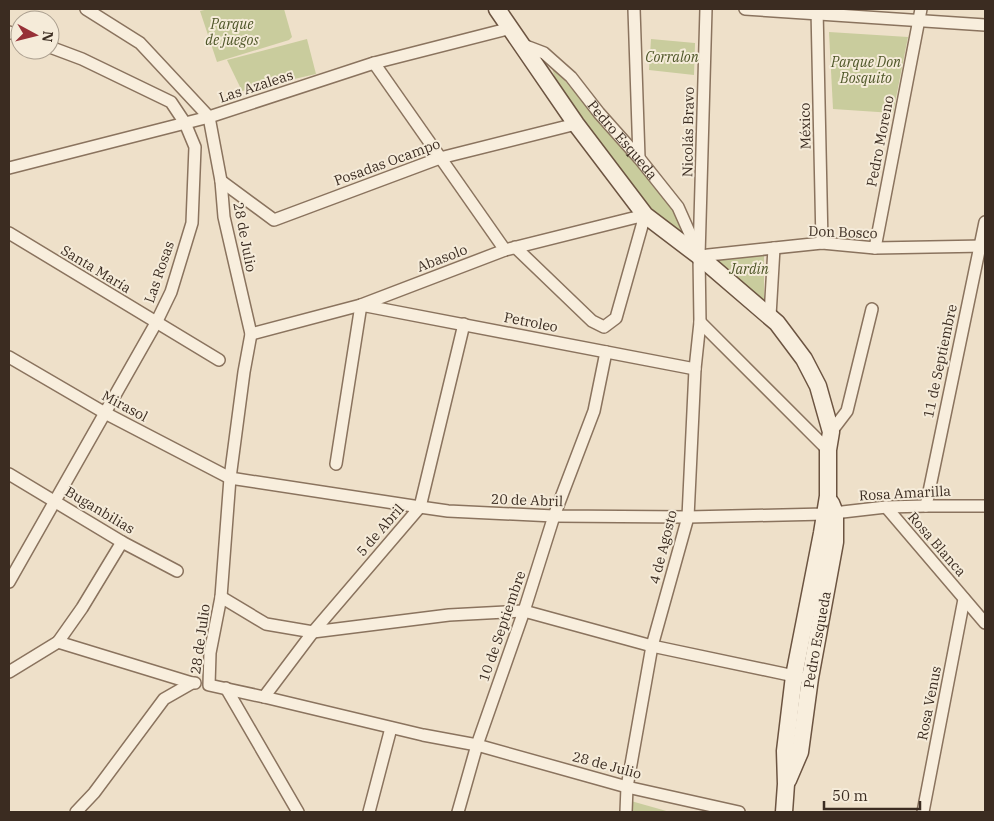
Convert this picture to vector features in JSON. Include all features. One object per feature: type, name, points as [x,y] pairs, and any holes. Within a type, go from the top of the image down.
[{"type":"street","points":[[86,9],[140,43],[209,117]]},
{"type":"street","points":[[634,9],[639,158]]},
{"type":"street","name":"Nicolás Bravo","points":[[699,256],[706,9]]},
{"type":"street","points":[[745,9],[818,11],[918,21],[985,25]]},
{"type":"street","name":"Pedro Moreno","points":[[875,248],[921,9]]},
{"type":"street","name":"Pedro Esqueda","points":[[499,10],[576,124],[645,215],[699,256],[778,323],[804,359],[818,386],[831,432],[828,450],[828,496],[835,542],[802,677],[800,752],[786,784],[784,812]]},
{"type":"street","name":"México","points":[[818,11],[822,243]]},
{"type":"street","name":"Las Azaleas","points":[[9,168],[209,117],[374,64],[511,28]]},
{"type":"street","name":"Pedro Esqueda","points":[[523,45],[544,53],[571,77],[599,113],[639,158],[648,172],[678,207],[699,256]]},
{"type":"street","name":"Las Rosas","points":[[9,582],[156,323],[170,292],[192,223],[195,147],[185,123],[171,102],[82,59],[60,51]]},
{"type":"street","points":[[374,64],[440,158],[510,249],[592,321],[604,327],[616,318],[645,215]]},
{"type":"street","name":"28 de Julio","points":[[209,117],[221,182],[224,217],[251,334],[230,478],[221,597],[210,653],[209,685],[391,728],[477,745],[627,787],[739,812]]},
{"type":"street","name":"Posadas Ocampo","points":[[221,182],[274,220],[440,158],[576,124]]},
{"type":"street","name":"Abasolo","points":[[251,334],[361,305],[510,249],[645,215]]},
{"type":"street","name":"11 de Septiembre","points":[[926,506],[982,245],[985,222]]},
{"type":"street","name":"Santa María","points":[[9,234],[219,360]]},
{"type":"street","name":"Don Bosco","points":[[699,256],[822,243],[875,248],[982,245]]},
{"type":"street","points":[[770,316],[774,248]]},
{"type":"street","name":"4 de Agosto","points":[[626,812],[627,787],[652,646],[688,517],[694,369],[700,322],[699,256]]},
{"type":"street","points":[[336,464],[361,305]]},
{"type":"street","name":"Petroleo","points":[[361,305],[694,369]]},
{"type":"street","points":[[831,432],[847,411],[872,309]]},
{"type":"street","points":[[700,322],[828,450]]},
{"type":"street","name":"5 de Abril","points":[[264,697],[313,632],[420,507],[464,324]]},
{"type":"street","name":"10 de Septiembre","points":[[458,812],[477,745],[524,611],[554,516],[594,410],[606,352]]},
{"type":"street","name":"Mirasol","points":[[9,357],[105,413],[230,478]]},
{"type":"street","name":"Buganbilias","points":[[9,474],[56,500],[122,542],[177,571]]},
{"type":"street","name":"20 de Abril","points":[[230,478],[448,511],[554,516],[688,517],[830,513]]},
{"type":"street","name":"Rosa Amarilla","points":[[830,513],[886,507],[985,506]]},
{"type":"street","name":"Rosa Blanca","points":[[886,507],[985,623]]},
{"type":"street","points":[[9,672],[58,642],[82,608],[122,542]]},
{"type":"street","points":[[221,597],[266,624],[313,632],[449,615],[524,611],[652,646],[802,677]]},
{"type":"street","name":"Rosa Venus","points":[[923,812],[964,598]]},
{"type":"street","points":[[58,642],[192,683],[209,685]]},
{"type":"street","points":[[76,812],[94,793],[164,699],[192,683]]},
{"type":"street","points":[[226,688],[298,812]]},
{"type":"street","points":[[369,812],[391,728]]},
{"type":"green space","name":"Parque de juegos","points":[[209,9],[284,9],[292,37],[289,40],[217,62],[200,11]]},
{"type":"green space","name":"Parque Don Bosquito","points":[[829,32],[908,37],[893,113],[833,109]]},
{"type":"green space","points":[[307,39],[316,74],[242,91],[227,60]]},
{"type":"green space","name":"Corralon","points":[[651,39],[695,43],[694,75],[649,70]]},
{"type":"green space","points":[[551,65],[675,208],[687,241],[644,208],[557,85]]},
{"type":"green space","name":"Jardín","points":[[764,252],[764,304],[712,259]]},
{"type":"green space","points":[[631,801],[670,812],[630,812]]}]
